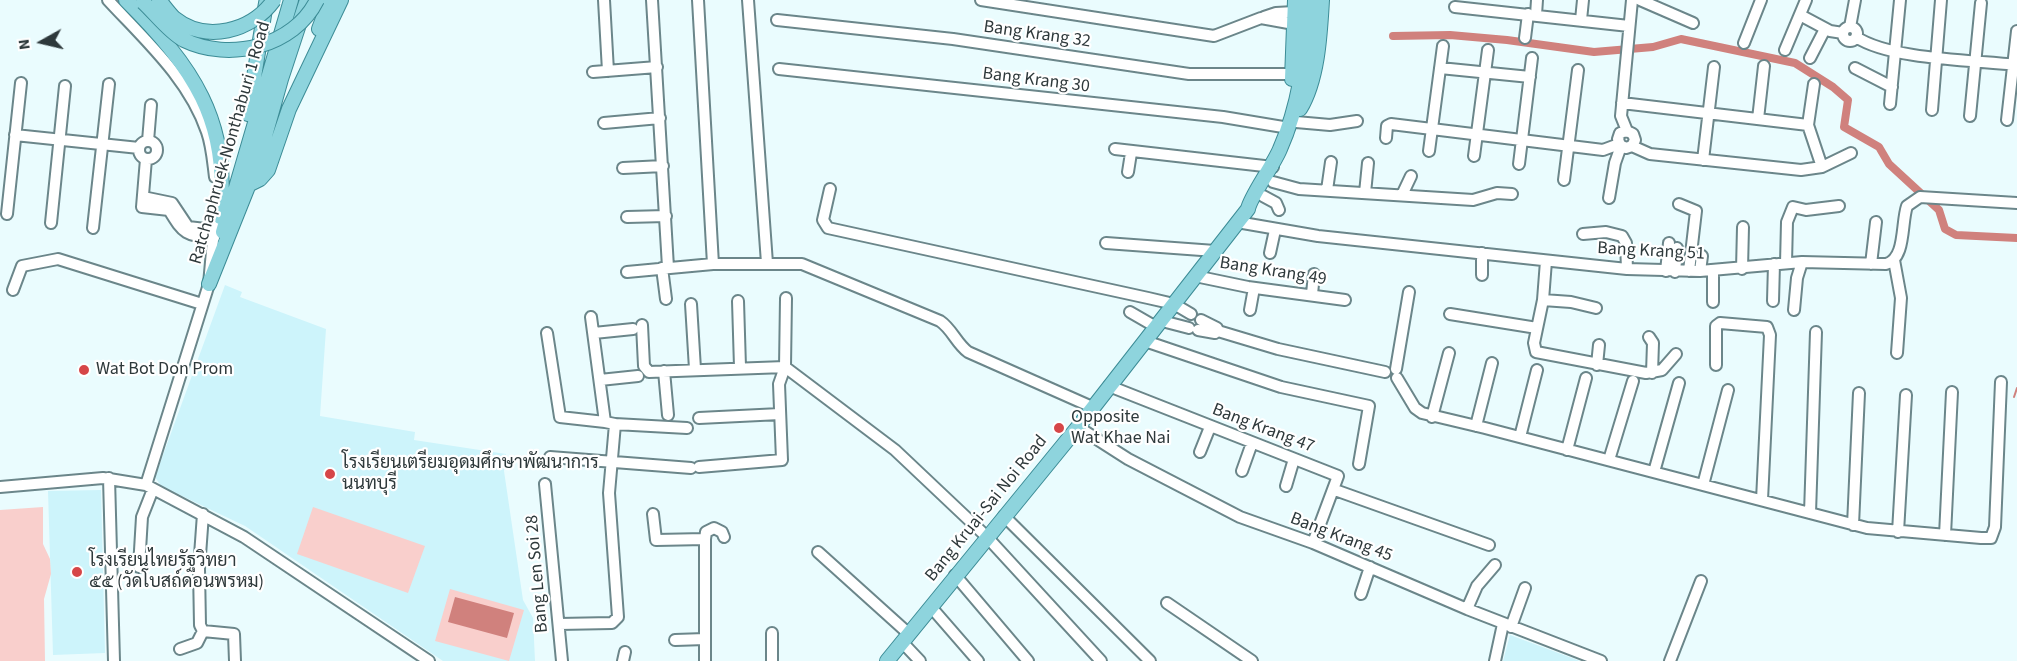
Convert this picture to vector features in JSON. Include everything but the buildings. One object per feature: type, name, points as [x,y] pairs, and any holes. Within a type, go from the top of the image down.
[{"type":"main road","points":[[126,0],[177,59],[198,88],[213,118],[220,145],[223,190],[216,258]]},
{"type":"main road","points":[[159,0],[175,19],[205,32],[227,32],[251,22],[274,0]]},
{"type":"main road","points":[[223,190],[240,143],[251,100],[267,0]]},
{"type":"main road","name":"Ratchaphruek-Nonthaburi 1 Road","points":[[209,284],[291,0]]},
{"type":"main road","name":"Ratchaphruek-Nonthaburi 1 Road","points":[[209,284],[257,164],[281,79],[307,0]]},
{"type":"main road","points":[[142,1],[183,39],[223,51],[255,48],[288,34],[312,10],[317,0]]},
{"type":"main road","points":[[257,164],[303,72],[330,0]]},
{"type":"main road","points":[[250,184],[260,179],[268,170],[290,109],[341,0]]},
{"type":"main road","name":"Bang Kruai-Sai Noi Road","points":[[887,661],[1078,427],[1237,222],[1248,209],[1255,206],[1273,182],[1293,121],[1304,62],[1310,0]]},
{"type":"main road","points":[[1293,121],[1311,80],[1320,30],[1322,0]]},
{"type":"main road","points":[[1293,121],[1294,12]]},
{"type":"main road","name":"Bang Kruai-Sai Noi Road","points":[[1248,209],[1249,201],[1273,167],[1293,121]]},
{"type":"street","points":[[108,0],[184,87],[208,132],[216,189],[209,284],[149,487],[142,517],[139,567]]},
{"type":"street","points":[[604,0],[608,71]]},
{"type":"street","points":[[652,0],[666,216],[666,299]]},
{"type":"street","points":[[698,0],[712,264]]},
{"type":"street","points":[[748,0],[767,262]]},
{"type":"street","points":[[981,0],[1214,36],[1261,18],[1294,12]]},
{"type":"street","points":[[1525,38],[1537,0]]},
{"type":"street","points":[[1581,20],[1583,0]]},
{"type":"street","points":[[1624,145],[1619,135],[1627,131],[1621,116],[1632,0]]},
{"type":"street","points":[[1640,0],[1693,23]]},
{"type":"street","points":[[1744,43],[1761,0]]},
{"type":"street","points":[[1785,50],[1806,0]]},
{"type":"street","points":[[1847,30],[1855,0]]},
{"type":"street","points":[[1890,104],[1900,0]]},
{"type":"street","points":[[1932,110],[1941,0]]},
{"type":"street","points":[[1970,116],[1981,3]]},
{"type":"street","points":[[1455,7],[1629,26]]},
{"type":"street","points":[[1800,15],[1826,29],[1855,29],[1856,37],[1866,44],[1895,51],[2015,64]]},
{"type":"street","name":"Bang Krang 32","points":[[777,20],[953,39],[1188,74],[1292,74]]},
{"type":"street","points":[[1810,58],[1826,29]]},
{"type":"street","points":[[2007,120],[2017,31]]},
{"type":"street","points":[[1429,151],[1443,46]]},
{"type":"street","points":[[1474,156],[1488,50]]},
{"type":"street","points":[[1518,164],[1532,58]]},
{"type":"street","points":[[1758,119],[1764,66]]},
{"type":"street","points":[[593,72],[657,67]]},
{"type":"street","points":[[1703,160],[1714,67]]},
{"type":"street","points":[[1440,68],[1530,77]]},
{"type":"street","points":[[1855,68],[1892,87]]},
{"type":"street","name":"Bang Krang 30","points":[[779,69],[1222,117],[1330,125],[1357,121]]},
{"type":"street","points":[[1564,180],[1578,70]]},
{"type":"street","points":[[7,214],[21,83]]},
{"type":"street","points":[[93,228],[109,84]]},
{"type":"street","points":[[1814,84],[1808,125],[1822,167]]},
{"type":"street","points":[[51,223],[65,86]]},
{"type":"street","points":[[1622,103],[1808,125]]},
{"type":"street","points":[[15,135],[102,144],[144,144],[156,145],[157,151],[152,159],[141,156],[144,144],[151,105]]},
{"type":"street","points":[[604,123],[660,118]]},
{"type":"street","points":[[1386,138],[1389,124],[1603,150],[1624,145],[1650,154],[1801,170],[1822,167],[1851,153]]},
{"type":"street","points":[[1610,198],[1615,163],[1624,145]]},
{"type":"street","points":[[1115,149],[1131,153],[1273,167]]},
{"type":"street","points":[[1128,172],[1131,153]]},
{"type":"street","points":[[146,159],[143,202],[168,210],[182,232],[188,235],[214,234]]},
{"type":"street","points":[[1327,190],[1331,162]]},
{"type":"street","points":[[1365,193],[1368,163]]},
{"type":"street","points":[[623,168],[663,165]]},
{"type":"street","points":[[1402,195],[1411,176]]},
{"type":"street","points":[[1273,182],[1291,188],[1473,200],[1497,193],[1512,194]]},
{"type":"street","points":[[830,189],[823,220],[828,228],[1174,304],[1191,314]]},
{"type":"street","points":[[1263,196],[1276,203],[1279,210]]},
{"type":"street","points":[[1897,353],[1901,298],[1894,260],[1899,252],[1907,207],[1924,196],[2017,203]]},
{"type":"street","points":[[1679,204],[1696,211],[1689,272]]},
{"type":"street","points":[[1786,263],[1787,222],[1793,207],[1806,210],[1839,206]]},
{"type":"street","points":[[627,217],[666,216]]},
{"type":"street","name":"Bang Krang 51","points":[[1237,222],[1275,230],[1482,254],[1671,272],[1742,269],[1802,262],[1886,264],[1894,260]]},
{"type":"street","points":[[1871,264],[1876,222]]},
{"type":"street","points":[[1742,269],[1743,226]]},
{"type":"street","points":[[1270,253],[1275,230]]},
{"type":"street","points":[[1583,234],[1606,232],[1622,236],[1626,243],[1627,269]]},
{"type":"street","points":[[1106,243],[1215,251]]},
{"type":"street","points":[[1671,272],[1673,245]]},
{"type":"street","points":[[1482,254],[1482,274]]},
{"type":"street","points":[[1700,271],[1702,256]]},
{"type":"street","points":[[13,290],[22,266],[55,258],[202,304]]},
{"type":"street","points":[[1546,261],[1543,300],[1534,343],[1536,352],[1652,373],[1662,370],[1676,354]]},
{"type":"street","points":[[627,272],[712,264],[767,262],[802,264],[940,321],[951,331],[957,344],[968,352],[1092,407]]},
{"type":"street","points":[[1794,310],[1797,278],[1802,262]]},
{"type":"street","points":[[1773,301],[1774,264]]},
{"type":"street","points":[[1713,271],[1713,302]]},
{"type":"street","points":[[1312,294],[1314,274]]},
{"type":"street","name":"Bang Krang 49","points":[[1195,276],[1254,288],[1345,300]]},
{"type":"street","points":[[1250,310],[1254,288]]},
{"type":"street","points":[[1409,292],[1393,373],[1415,408],[1432,417],[1520,437],[1853,525],[1898,532],[1991,538],[1994,533],[2001,382]]},
{"type":"street","points":[[550,457],[695,467],[782,460],[779,384],[786,367],[786,298]]},
{"type":"street","points":[[1543,300],[1571,302],[1596,309]]},
{"type":"street","points":[[738,301],[740,367]]},
{"type":"street","points":[[691,304],[695,369]]},
{"type":"street","points":[[1130,312],[1159,324],[1196,326],[1278,349],[1393,373]]},
{"type":"street","points":[[1450,314],[1537,328]]},
{"type":"street","points":[[560,624],[612,623],[618,617],[609,493],[610,423],[600,380],[591,317]]},
{"type":"street","points":[[1716,365],[1716,326],[1720,323],[1767,327],[1770,335],[1762,500]]},
{"type":"street","points":[[594,333],[638,327],[645,370],[649,372],[786,367],[895,450],[987,537],[1101,661]]},
{"type":"street","points":[[1810,513],[1816,332]]},
{"type":"street","points":[[548,333],[560,417],[687,429]]},
{"type":"street","points":[[1649,337],[1653,343],[1652,373]]},
{"type":"street","points":[[1145,341],[1281,387],[1370,406],[1359,464]]},
{"type":"street","points":[[1598,365],[1599,345]]},
{"type":"street","points":[[1432,417],[1449,352]]},
{"type":"street","points":[[1476,426],[1492,363]]},
{"type":"street","points":[[1520,437],[1537,370]]},
{"type":"street","points":[[664,371],[668,415]]},
{"type":"street","points":[[600,380],[638,376]]},
{"type":"street","points":[[1567,450],[1586,378]]},
{"type":"street","points":[[1609,460],[1633,381]]},
{"type":"street","points":[[1654,472],[1679,383]]},
{"type":"street","name":"Bang Krang 47","points":[[1109,386],[1338,476],[1335,490]]},
{"type":"street","points":[[1703,485],[1728,390]]},
{"type":"street","points":[[1945,535],[1952,392]]},
{"type":"street","points":[[1853,525],[1859,393]]},
{"type":"street","points":[[1898,532],[1906,394]]},
{"type":"street","points":[[699,418],[780,414]]},
{"type":"street","name":"Bang Krang 45","points":[[1078,427],[1128,459],[1240,517],[1313,543],[1593,660]]},
{"type":"street","points":[[1200,452],[1210,427]]},
{"type":"street","points":[[1242,471],[1252,443]]},
{"type":"street","points":[[1286,486],[1294,459]]},
{"type":"street","points":[[0,487],[78,478],[109,478],[149,487],[203,513],[244,537],[426,660]]},
{"type":"street","points":[[109,478],[114,661]]},
{"type":"street","name":"Bang Len Soi 28","points":[[545,484],[562,661]]},
{"type":"street","points":[[1313,543],[1335,490],[1489,545]]},
{"type":"street","points":[[180,649],[196,643],[203,631],[199,617],[199,587],[203,513]]},
{"type":"street","points":[[653,514],[656,540],[705,539]]},
{"type":"street","points":[[1004,516],[1150,661]]},
{"type":"street","points":[[705,661],[706,532],[714,528],[722,532],[724,537]]},
{"type":"street","points":[[818,552],[906,638],[920,661]]},
{"type":"street","points":[[1467,609],[1477,586],[1495,565]]},
{"type":"street","points":[[1361,594],[1370,567]]},
{"type":"street","points":[[955,575],[1028,661]]},
{"type":"street","points":[[1670,661],[1701,581]]},
{"type":"street","points":[[1495,661],[1507,625],[1525,588]]},
{"type":"street","points":[[1167,603],[1252,661]]},
{"type":"street","points":[[931,607],[978,661]]},
{"type":"street","points":[[203,631],[234,634],[235,661]]},
{"type":"street","points":[[772,633],[772,661]]},
{"type":"street","points":[[675,640],[705,639]]},
{"type":"shaded area","name":"โรงเรียนเตรียมอุดมศึกษาพัฒนาการ นนทบุรี","points":[[225,285],[242,292],[240,297],[326,329],[320,416],[415,432],[414,440],[506,454],[504,471],[523,600],[533,618],[535,661],[443,661],[245,526],[161,486],[155,477]]},
{"type":"shaded area","name":"โรงเรียนไทยรัฐวิทยา ๕๕ (วัดโบสถ์ดอนพรหม)","points":[[101,490],[105,653],[53,655],[48,491]]},
{"type":"shaded area","points":[[43,507],[43,544],[50,559],[51,574],[44,599],[45,661],[0,661],[0,510]]},
{"type":"shaded area","points":[[313,507],[425,546],[408,593],[297,554]]},
{"type":"shaded area","points":[[450,589],[524,610],[509,661],[435,641]]},
{"type":"shaded area","points":[[455,597],[514,613],[507,638],[448,622]]},
{"type":"shaded area","points":[[1510,635],[1580,661],[1503,661]]},
{"type":"waterway","points":[[1393,36],[1450,35],[1594,52],[1653,47],[1681,39],[1795,63],[1833,87],[1848,100],[1844,127],[1879,147],[1889,164],[1939,210],[1945,229],[1956,235],[2017,238]]},
{"type":"waterway","points":[[2014,397],[2017,388]]},
{"type":"place","name":"Wat Bot Don Prom","points":[[84,370]]},
{"type":"place","name":"Opposite Wat Khae Nai","points":[[1059,428]]},
{"type":"place","name":"โรงเรียนเตรียมอุดมศึกษาพัฒนาการ นนทบุรี","points":[[330,474]]},
{"type":"place","name":"โรงเรียนไทยรัฐวิทยา ๕๕ (วัดโบสถ์ดอนพรหม)","points":[[77,572]]}]
